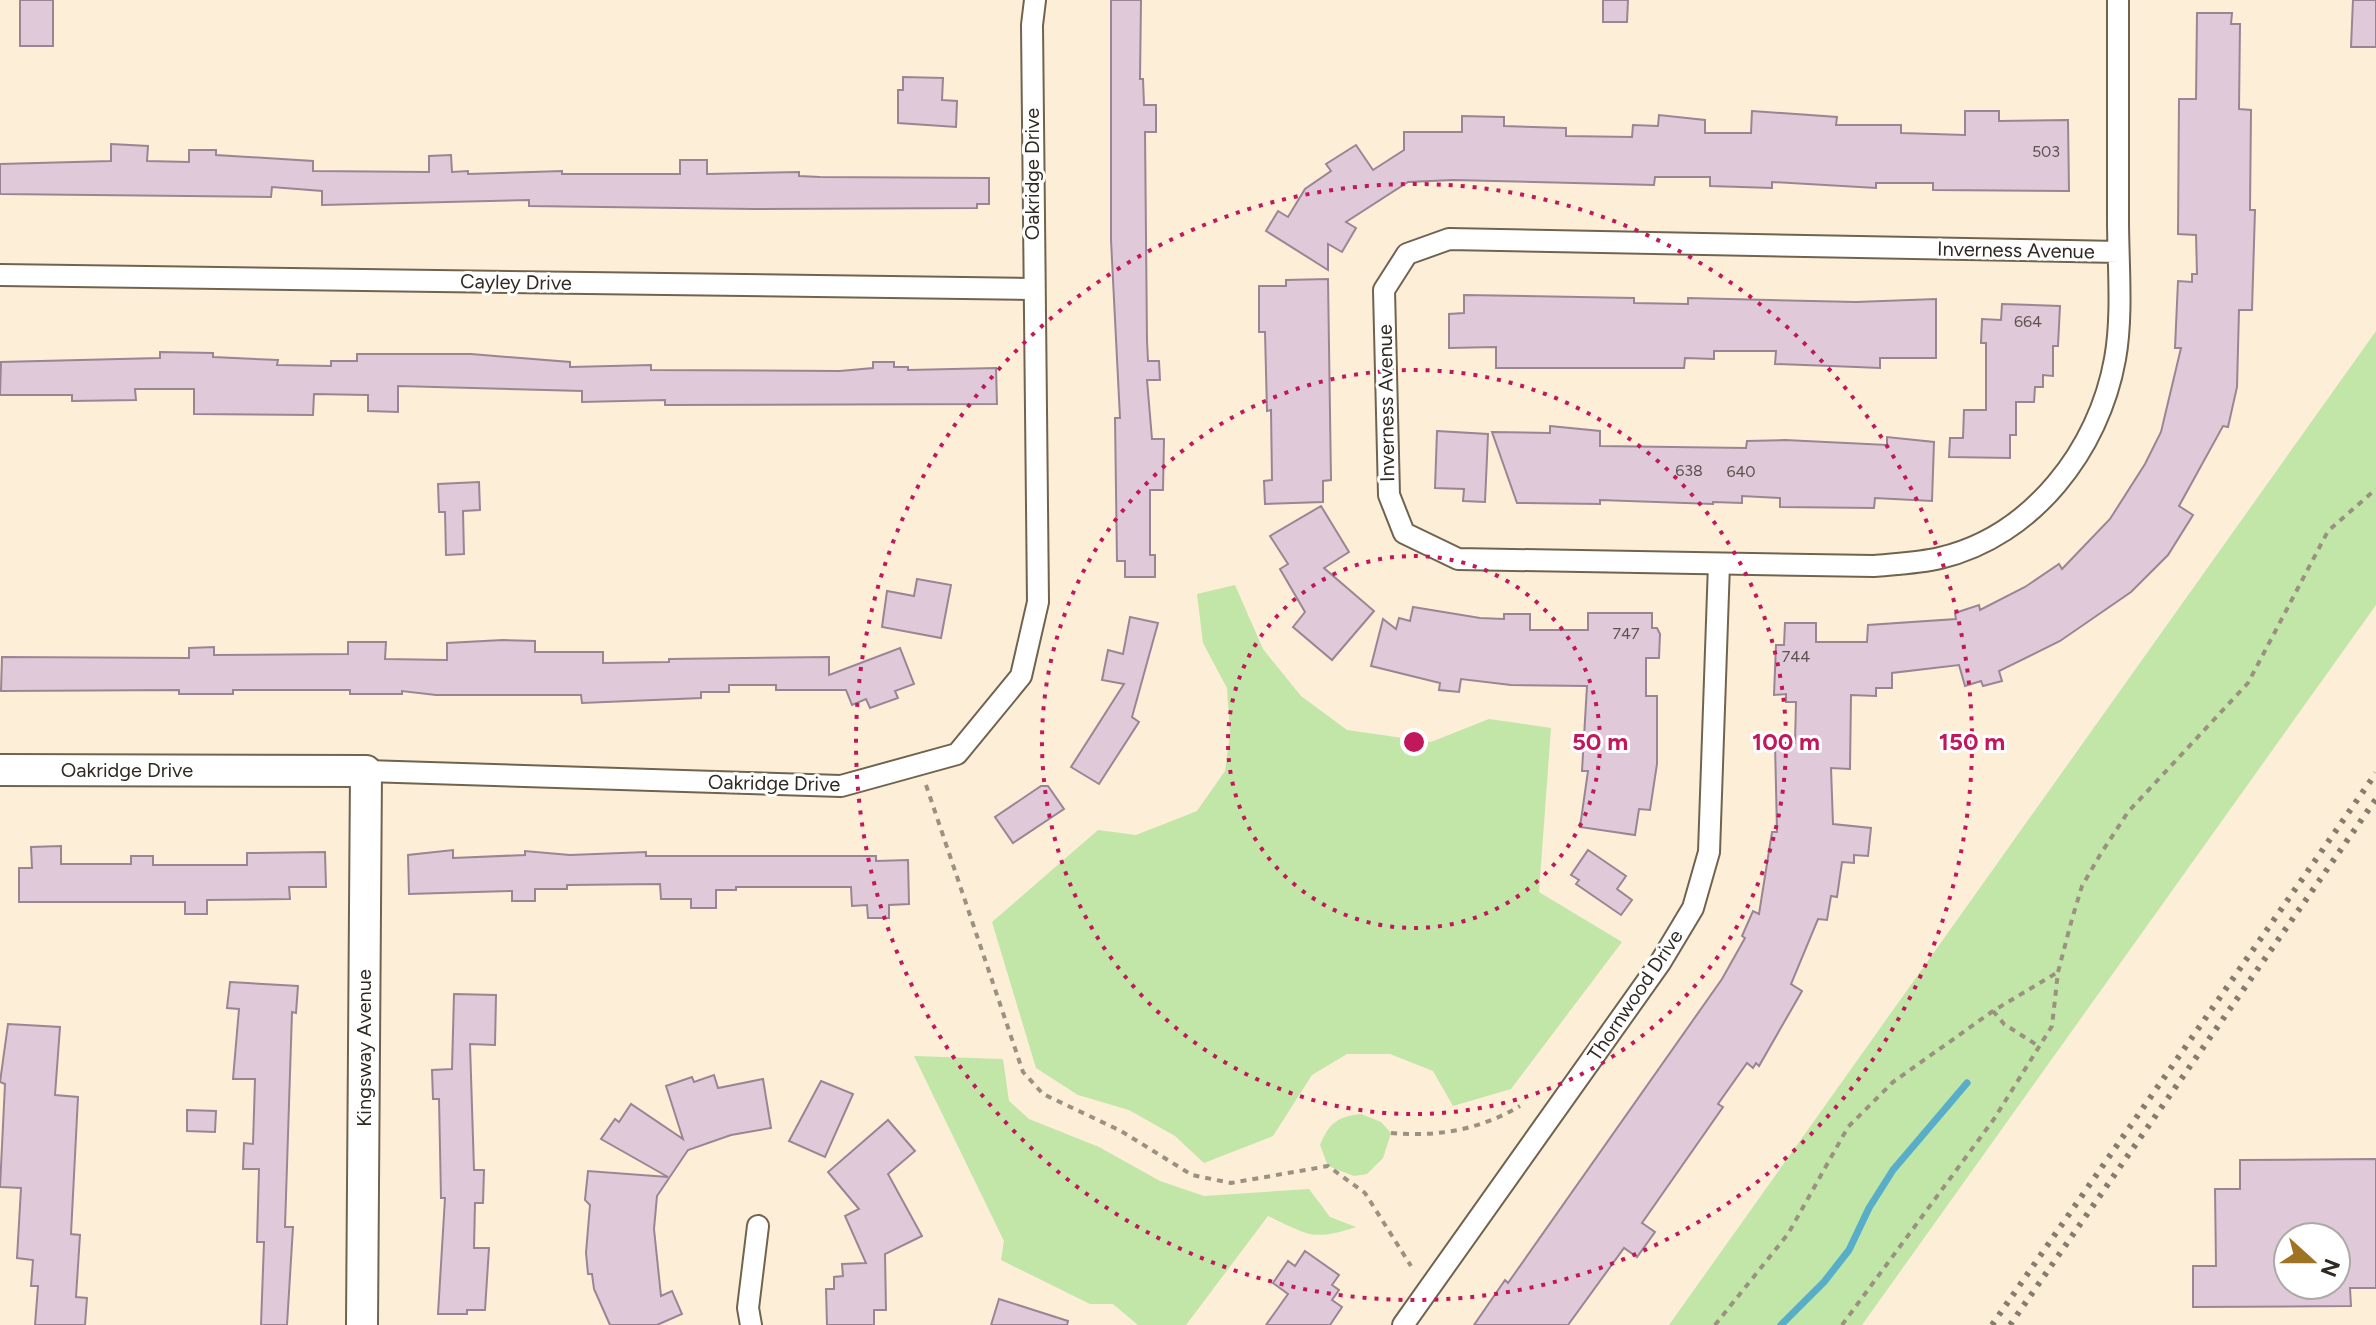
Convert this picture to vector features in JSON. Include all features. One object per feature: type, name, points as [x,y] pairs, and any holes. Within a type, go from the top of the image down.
[{"type":"street","name":"Oakridge Drive","points":[[0,770],[366,771],[841,786],[957,754],[1021,676],[1038,602],[1032,289],[1032,25],[1035,0]]},
{"type":"street","name":"Inverness Avenue","points":[[2118,0],[2118,252],[2116,355],[2107,399],[2079,456],[2044,500],[1994,535],[1941,558],[1874,566],[1458,559],[1404,533],[1389,495],[1384,290],[1407,254],[1449,239],[2118,252]]},
{"type":"street","name":"Cayley Drive","points":[[0,275],[1032,289]]},
{"type":"street","name":"Thornwood Drive","points":[[1403,1325],[1660,963],[1693,908],[1709,852],[1719,564]]},
{"type":"street","name":"Kingsway Avenue","points":[[362,1325],[366,771]]},
{"type":"street","points":[[751,1325],[748,1308],[758,1226]]},
{"type":"path","points":[[1842,1325],[1970,1153],[2052,1026],[2058,972],[2082,886],[2100,855],[2128,812],[2248,683],[2328,531],[2376,489]]},
{"type":"path","points":[[924,779],[1023,1072],[1043,1094],[1121,1131],[1192,1175],[1231,1183],[1328,1166],[1365,1193],[1411,1266]]},
{"type":"path","points":[[1715,1325],[1788,1234],[1848,1127],[1893,1082],[1993,1011],[2058,972]]},
{"type":"path","points":[[1993,1011],[2004,1024],[2040,1047]]},
{"type":"path","points":[[1391,1133],[1442,1134],[1490,1122],[1520,1106]]},
{"type":"green space","points":[[2376,331],[2376,605],[1862,1325],[1669,1325]]},
{"type":"green space","points":[[1235,585],[1263,649],[1301,696],[1347,730],[1431,742],[1489,719],[1551,728],[1539,892],[1622,942],[1511,1089],[1453,1106],[1433,1071],[1390,1054],[1347,1054],[1312,1075],[1273,1136],[1204,1163],[1175,1136],[1129,1110],[1078,1095],[1036,1068],[992,922],[1098,830],[1136,835],[1197,811],[1225,771],[1230,733],[1227,688],[1203,643],[1197,594]]},
{"type":"green space","points":[[914,1056],[1003,1059],[1009,1101],[1029,1119],[1099,1147],[1160,1181],[1204,1196],[1309,1189],[1330,1217],[1356,1227],[1329,1234],[1310,1234],[1268,1216],[1186,1325],[1138,1325],[1113,1304],[1090,1304],[1001,1260],[1004,1241]]},
{"type":"green space","points":[[1361,1114],[1381,1122],[1391,1133],[1383,1158],[1367,1174],[1354,1176],[1328,1166],[1320,1145],[1335,1122]]},
{"type":"building","points":[[20,0],[53,0],[53,46],[20,46]]},
{"type":"building","points":[[1111,0],[1141,0],[1140,79],[1143,79],[1144,105],[1156,105],[1156,132],[1145,132],[1148,361],[1159,361],[1160,380],[1147,380],[1152,439],[1164,439],[1163,490],[1150,490],[1150,555],[1155,555],[1155,577],[1125,577],[1125,561],[1117,561],[1115,418],[1120,418],[1111,240]]},
{"type":"building","points":[[1603,0],[1628,0],[1627,22],[1603,22]]},
{"type":"building","points":[[2353,0],[2376,0],[2376,47],[2351,47]]},
{"type":"building","points":[[2197,13],[2232,13],[2231,24],[2240,24],[2239,109],[2251,110],[2250,210],[2255,210],[2252,310],[2239,310],[2237,387],[2228,427],[2223,426],[2179,506],[2193,515],[2168,555],[2131,592],[2060,641],[1999,671],[2002,681],[1983,686],[1981,681],[1965,686],[1959,665],[1892,673],[1892,688],[1876,688],[1876,696],[1851,695],[1850,769],[1831,768],[1833,824],[1871,828],[1868,856],[1854,855],[1854,863],[1842,862],[1837,897],[1831,896],[1827,920],[1818,919],[1791,984],[1802,991],[1759,1066],[1756,1063],[1753,1068],[1747,1063],[1718,1104],[1723,1107],[1642,1223],[1655,1232],[1637,1257],[1624,1248],[1568,1325],[1474,1325],[1505,1280],[1508,1283],[1722,979],[1745,938],[1742,936],[1753,911],[1759,914],[1772,832],[1777,832],[1775,743],[1795,743],[1796,702],[1786,702],[1786,694],[1774,695],[1776,645],[1784,645],[1785,623],[1816,623],[1816,642],[1867,642],[1868,625],[1956,619],[1955,613],[1979,605],[1980,610],[2025,587],[2059,564],[2062,569],[2110,519],[2145,464],[2161,432],[2181,348],[2175,348],[2178,281],[2192,282],[2192,274],[2197,274],[2196,235],[2178,234],[2179,99],[2196,99]]},
{"type":"building","points":[[903,77],[943,78],[942,100],[957,101],[956,127],[898,123],[898,90],[903,90]]},
{"type":"building","points":[[1752,111],[1837,117],[1836,125],[1901,125],[1901,133],[1965,135],[1965,111],[1999,111],[1999,121],[2068,120],[2069,191],[1933,190],[1933,183],[1876,183],[1876,188],[1772,182],[1772,188],[1710,186],[1710,177],[1655,177],[1654,185],[1453,180],[1408,182],[1346,222],[1356,228],[1342,252],[1328,244],[1328,270],[1266,231],[1278,211],[1288,217],[1305,189],[1331,171],[1326,164],[1356,145],[1373,170],[1404,150],[1404,132],[1462,132],[1462,116],[1504,117],[1504,126],[1566,128],[1566,136],[1632,137],[1633,125],[1658,126],[1659,115],[1705,120],[1705,133],[1751,133]]},
{"type":"building","points":[[111,144],[148,146],[147,161],[189,162],[189,150],[216,150],[216,155],[313,161],[313,171],[429,172],[429,156],[451,155],[452,172],[468,171],[468,174],[562,171],[562,174],[680,174],[680,160],[707,160],[707,174],[799,172],[799,176],[820,177],[989,178],[989,204],[977,204],[977,208],[754,209],[529,206],[529,200],[322,205],[322,191],[272,187],[271,197],[0,194],[0,164],[111,161]]},
{"type":"building","points":[[1328,279],[1331,480],[1323,481],[1323,502],[1265,504],[1264,481],[1272,480],[1271,410],[1267,411],[1265,332],[1259,332],[1259,286],[1286,286],[1286,280]]},
{"type":"building","points":[[1464,295],[1634,298],[1634,303],[1688,304],[1688,298],[1856,302],[1936,299],[1936,358],[1880,358],[1880,368],[1775,364],[1776,351],[1714,351],[1714,359],[1685,358],[1684,368],[1496,368],[1496,347],[1449,348],[1449,314],[1464,313]]},
{"type":"building","points":[[2002,304],[2060,306],[2058,346],[2053,346],[2053,376],[2043,375],[2043,387],[2035,387],[2034,402],[2016,402],[2016,435],[2010,435],[2010,458],[1949,457],[1950,438],[1963,438],[1964,410],[1986,410],[1986,343],[1981,343],[1982,319],[2001,320]]},
{"type":"building","points":[[160,352],[213,353],[213,357],[278,360],[277,365],[331,366],[331,361],[357,361],[357,354],[471,354],[570,362],[570,367],[651,365],[651,370],[840,371],[873,368],[873,362],[894,362],[894,367],[908,367],[908,370],[996,368],[997,404],[665,405],[665,400],[582,402],[582,391],[398,386],[398,412],[368,411],[368,395],[314,394],[313,415],[194,414],[194,389],[135,389],[136,400],[72,401],[72,395],[0,395],[1,362],[160,358]]},
{"type":"building","points":[[1550,426],[1600,431],[1600,446],[1746,448],[1747,441],[1785,440],[1887,445],[1887,437],[1934,442],[1932,501],[1875,498],[1874,508],[1780,507],[1780,498],[1742,496],[1742,503],[1713,504],[1600,500],[1600,504],[1517,503],[1492,432],[1550,433]]},
{"type":"building","points":[[1437,431],[1488,434],[1485,502],[1463,501],[1464,489],[1435,488]]},
{"type":"building","points":[[479,482],[480,510],[463,511],[464,554],[446,555],[445,512],[439,512],[438,484]]},
{"type":"building","points":[[1321,506],[1349,552],[1324,568],[1374,611],[1332,660],[1293,627],[1305,612],[1280,569],[1288,564],[1270,536]]},
{"type":"building","points":[[917,579],[951,585],[941,638],[882,627],[887,591],[914,596]]},
{"type":"building","points":[[1413,607],[1480,618],[1504,619],[1504,614],[1530,614],[1530,630],[1588,630],[1588,613],[1652,613],[1652,628],[1657,628],[1660,634],[1659,658],[1646,658],[1646,696],[1657,696],[1657,764],[1650,810],[1639,809],[1635,835],[1580,827],[1588,771],[1582,771],[1587,686],[1511,685],[1461,679],[1459,692],[1439,690],[1440,683],[1371,666],[1383,619],[1396,629],[1399,618],[1410,621]]},
{"type":"building","points":[[1130,617],[1158,623],[1132,717],[1139,722],[1099,784],[1071,767],[1124,684],[1102,680],[1108,650],[1123,654]]},
{"type":"building","points":[[535,641],[535,652],[603,652],[603,663],[829,657],[829,675],[900,648],[914,684],[895,691],[898,698],[870,708],[866,699],[852,705],[846,690],[776,690],[776,685],[729,685],[729,692],[701,692],[701,698],[582,703],[581,695],[436,695],[402,691],[402,694],[350,694],[350,690],[233,690],[233,694],[179,694],[179,690],[1,691],[2,657],[189,658],[189,648],[214,647],[214,655],[348,654],[348,642],[386,642],[385,659],[447,660],[447,643]]},
{"type":"building","points":[[1041,786],[1048,786],[1064,809],[1013,843],[995,817]]},
{"type":"building","points":[[61,846],[61,864],[131,864],[131,856],[153,856],[153,865],[247,865],[247,853],[325,852],[326,887],[289,887],[290,899],[207,900],[207,914],[185,914],[185,902],[19,902],[19,868],[32,868],[31,847]]},
{"type":"building","points":[[453,850],[453,858],[525,855],[525,851],[570,855],[646,852],[646,856],[876,856],[876,861],[908,860],[909,904],[889,905],[889,918],[868,918],[867,905],[852,906],[851,887],[736,887],[736,890],[716,890],[716,908],[691,908],[691,899],[661,899],[660,884],[567,885],[567,889],[535,889],[535,901],[512,901],[512,891],[409,894],[408,855]]},
{"type":"building","points":[[1588,850],[1626,876],[1617,889],[1632,900],[1621,915],[1576,884],[1579,880],[1571,875]]},
{"type":"building","points":[[230,982],[298,986],[296,1013],[292,1012],[285,1227],[293,1227],[287,1325],[261,1325],[264,1242],[257,1242],[259,1169],[243,1169],[244,1143],[253,1144],[255,1079],[233,1079],[239,1009],[227,1008]]},
{"type":"building","points":[[454,994],[496,995],[495,1045],[470,1044],[474,1170],[484,1170],[483,1203],[475,1203],[474,1248],[489,1248],[485,1310],[467,1310],[467,1314],[438,1314],[445,1198],[441,1198],[439,1099],[433,1099],[432,1070],[452,1069]]},
{"type":"building","points":[[8,1024],[60,1027],[55,1095],[78,1097],[71,1234],[80,1235],[76,1297],[87,1298],[85,1325],[35,1325],[38,1286],[31,1286],[33,1260],[17,1258],[21,1188],[0,1187],[5,1084],[0,1082]]},
{"type":"building","points":[[714,1075],[718,1088],[763,1079],[771,1128],[731,1135],[688,1150],[657,1196],[654,1229],[661,1296],[672,1291],[682,1314],[657,1325],[610,1325],[594,1289],[592,1274],[588,1274],[586,1253],[590,1205],[585,1200],[588,1171],[668,1177],[601,1139],[615,1119],[619,1122],[631,1104],[683,1139],[666,1086],[692,1077],[694,1082]]},
{"type":"building","points":[[821,1081],[853,1094],[825,1157],[789,1141]]},
{"type":"building","points":[[187,1110],[216,1111],[215,1132],[187,1131]]},
{"type":"building","points":[[888,1120],[915,1151],[888,1174],[922,1236],[885,1254],[886,1310],[874,1310],[874,1325],[827,1325],[826,1289],[834,1289],[834,1277],[843,1276],[842,1264],[866,1263],[845,1216],[859,1209],[828,1172]]},
{"type":"building","points":[[2376,1159],[2376,1288],[2352,1288],[2352,1221],[2272,1221],[2272,1301],[2351,1301],[2351,1306],[2193,1307],[2193,1266],[2216,1266],[2215,1189],[2240,1189],[2240,1160]]},
{"type":"building","points":[[1305,1251],[1339,1275],[1332,1285],[1339,1290],[1332,1300],[1342,1307],[1330,1325],[1266,1325],[1288,1294],[1273,1283],[1288,1261],[1295,1266]]},
{"type":"building","points":[[999,1299],[1068,1321],[1067,1325],[991,1325]]},
{"type":"waterway","points":[[1781,1325],[1824,1282],[1849,1250],[1869,1208],[1893,1170],[1967,1083]]},
{"type":"railway","points":[[1992,1325],[2376,773]]},
{"type":"railway","points":[[2010,1325],[2376,799]]}]
